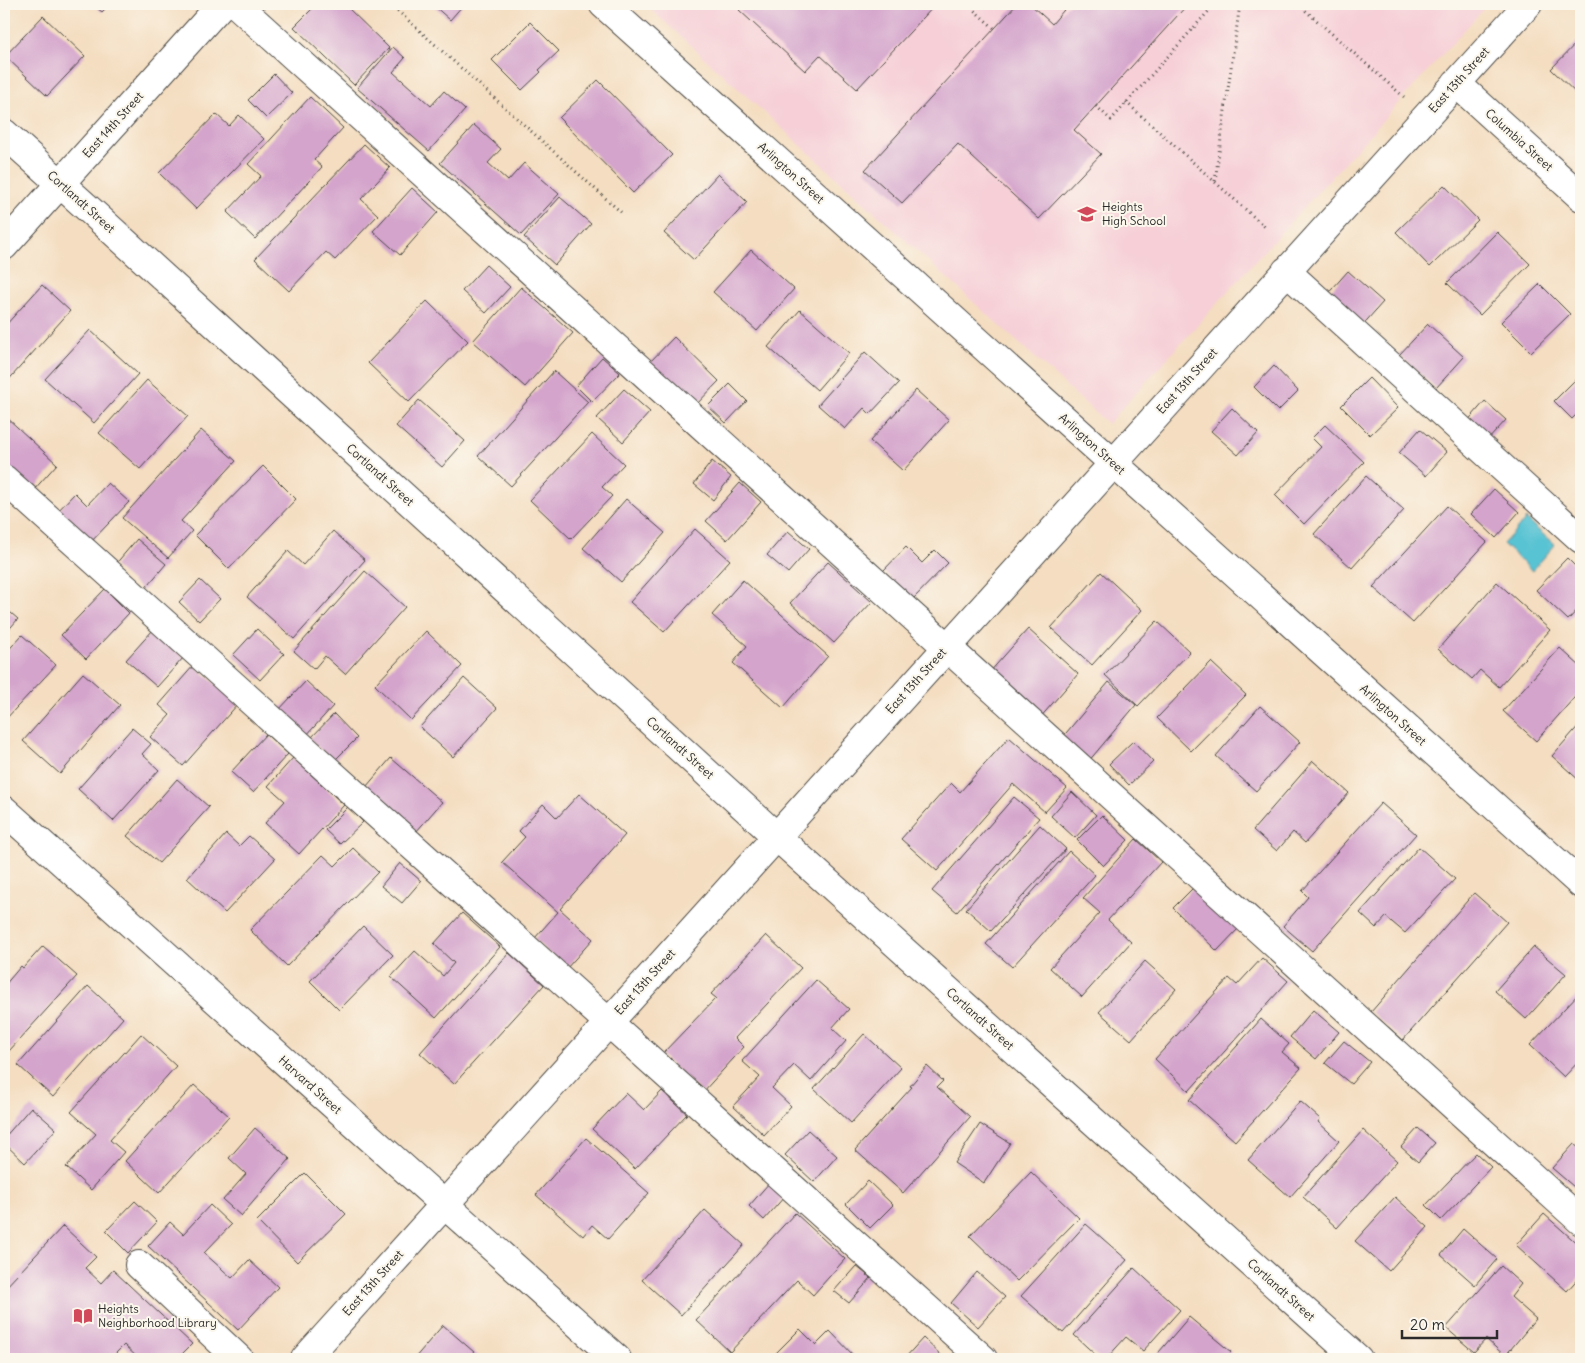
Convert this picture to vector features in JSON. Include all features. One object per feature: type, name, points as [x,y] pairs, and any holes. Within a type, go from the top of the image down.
[{"type":"street","name":"East 14th Street","points":[[4,246],[222,4]]},
{"type":"street","points":[[236,4],[1581,1221]]},
{"type":"street","name":"Arlington Street","points":[[603,4],[1581,884]]},
{"type":"street","name":"East 13th Street","points":[[304,1359],[1528,4]]},
{"type":"street","name":"Columbia Street","points":[[1456,83],[1581,197]]},
{"type":"street","name":"Cortlandt Street","points":[[4,133],[776,836],[1358,1359]]},
{"type":"street","points":[[1286,271],[1581,539]]},
{"type":"street","points":[[4,479],[983,1359]]},
{"type":"street","name":"Harvard Street","points":[[4,810],[617,1359]]},
{"type":"street","points":[[139,1265],[239,1359]]},
{"type":"path","points":[[390,4],[623,214]]},
{"type":"path","points":[[967,4],[994,28]]},
{"type":"path","points":[[1096,106],[1111,120],[1215,4]]},
{"type":"path","points":[[1215,182],[1240,4]]},
{"type":"path","points":[[1298,4],[1408,101]]},
{"type":"path","points":[[1126,102],[1266,227]]},
{"type":"shaded area","name":"Heights High School","points":[[645,4],[1488,4],[1108,424]]},
{"type":"water","points":[[1526,519],[1555,545],[1532,571],[1503,544]]},
{"type":"building","points":[[92,4],[110,4],[102,12]]},
{"type":"building","points":[[317,4],[344,4],[389,48],[354,85],[294,27]]},
{"type":"building","points":[[432,4],[464,4],[450,20]]},
{"type":"building","points":[[745,4],[936,4],[857,89],[820,55],[805,71],[739,10]]},
{"type":"building","points":[[1017,4],[1030,4],[1052,24],[1069,4],[1188,4],[1074,130],[1101,154],[1039,219],[958,144],[902,203],[865,170]]},
{"type":"building","points":[[43,16],[85,56],[47,96],[5,56]]},
{"type":"building","points":[[530,22],[559,51],[522,90],[492,60]]},
{"type":"building","points":[[1581,38],[1581,98],[1551,69]]},
{"type":"building","points":[[393,47],[405,58],[393,72],[431,106],[444,91],[465,110],[429,151],[357,88]]},
{"type":"building","points":[[274,74],[292,93],[266,118],[248,100]]},
{"type":"building","points":[[598,80],[672,155],[633,193],[559,118]]},
{"type":"building","points":[[310,97],[343,128],[314,160],[322,167],[255,239],[227,212],[261,176],[248,164]]},
{"type":"building","points":[[216,114],[229,126],[239,115],[264,139],[196,209],[159,173]]},
{"type":"building","points":[[474,125],[501,149],[488,163],[508,181],[524,163],[559,194],[521,235],[440,163]]},
{"type":"building","points":[[364,144],[390,168],[361,199],[378,215],[335,260],[326,252],[289,291],[255,259]]},
{"type":"building","points":[[718,174],[747,202],[694,260],[664,233]]},
{"type":"building","points":[[1444,185],[1478,220],[1430,267],[1396,232]]},
{"type":"building","points":[[412,188],[438,212],[400,255],[373,231]]},
{"type":"building","points":[[560,197],[591,224],[555,265],[524,237]]},
{"type":"building","points":[[1497,232],[1530,264],[1480,315],[1447,283]]},
{"type":"building","points":[[751,250],[794,289],[757,331],[713,292]]},
{"type":"building","points":[[486,265],[510,287],[486,313],[462,291]]},
{"type":"building","points":[[1348,271],[1383,302],[1360,328],[1325,297]]},
{"type":"building","points":[[1540,284],[1570,314],[1531,352],[1501,322]]},
{"type":"building","points":[[42,285],[70,311],[4,385],[4,327]]},
{"type":"building","points":[[521,287],[573,333],[525,387],[473,341]]},
{"type":"building","points":[[427,301],[468,341],[409,402],[368,363]]},
{"type":"building","points":[[800,310],[849,353],[817,390],[768,347]]},
{"type":"building","points":[[1428,324],[1464,357],[1436,388],[1399,355]]},
{"type":"building","points":[[90,330],[138,374],[94,423],[45,379]]},
{"type":"building","points":[[674,337],[719,381],[693,408],[648,364]]},
{"type":"building","points":[[865,352],[899,383],[870,414],[864,408],[845,429],[818,405]]},
{"type":"building","points":[[602,357],[620,373],[592,402],[576,386]]},
{"type":"building","points":[[1274,366],[1298,391],[1278,411],[1254,387]]},
{"type":"building","points":[[554,371],[588,402],[511,486],[478,456]]},
{"type":"building","points":[[1581,374],[1581,410],[1572,419],[1554,401]]},
{"type":"building","points":[[1369,378],[1398,408],[1370,435],[1341,406]]},
{"type":"building","points":[[147,380],[188,416],[140,469],[99,433]]},
{"type":"building","points":[[730,384],[747,401],[726,423],[708,406]]},
{"type":"building","points":[[624,389],[650,412],[623,442],[597,418]]},
{"type":"building","points":[[916,390],[949,420],[903,471],[870,441]]},
{"type":"building","points":[[419,400],[465,441],[442,467],[396,426]]},
{"type":"building","points":[[1485,401],[1506,420],[1487,441],[1466,423]]},
{"type":"building","points":[[1232,408],[1258,433],[1238,455],[1211,431]]},
{"type":"building","points":[[4,415],[57,464],[32,492],[4,466]]},
{"type":"building","points":[[1325,425],[1364,462],[1304,524],[1275,495],[1321,447],[1312,438]]},
{"type":"building","points":[[1420,429],[1447,452],[1426,476],[1399,453]]},
{"type":"building","points":[[201,430],[236,461],[181,521],[192,531],[168,558],[122,518]]},
{"type":"building","points":[[592,434],[624,464],[602,487],[612,496],[571,539],[530,500]]},
{"type":"building","points":[[712,461],[731,477],[713,500],[694,484]]},
{"type":"building","points":[[263,466],[296,499],[229,569],[195,535]]},
{"type":"building","points":[[1366,476],[1404,510],[1352,568],[1314,534]]},
{"type":"building","points":[[108,483],[129,502],[89,544],[56,513],[75,493],[87,505]]},
{"type":"building","points":[[740,483],[761,502],[727,540],[706,521]]},
{"type":"building","points":[[1494,489],[1519,512],[1496,538],[1471,514]]},
{"type":"building","points":[[626,499],[665,533],[621,582],[583,548]]},
{"type":"building","points":[[1447,506],[1487,542],[1413,623],[1373,587]]},
{"type":"building","points":[[695,529],[730,560],[664,632],[630,602]]},
{"type":"building","points":[[333,531],[365,560],[294,639],[247,597],[288,551],[303,565]]},
{"type":"building","points":[[788,531],[809,549],[788,573],[767,555]]},
{"type":"building","points":[[137,539],[166,564],[143,591],[114,566]]},
{"type":"building","points":[[906,547],[922,563],[935,550],[948,563],[912,600],[883,571]]},
{"type":"building","points":[[1567,558],[1581,572],[1581,606],[1568,620],[1536,590]]},
{"type":"building","points":[[828,562],[872,602],[834,643],[790,603]]},
{"type":"building","points":[[365,571],[405,607],[345,674],[325,656],[314,669],[294,651]]},
{"type":"building","points":[[1101,572],[1142,610],[1092,665],[1051,628]]},
{"type":"building","points":[[200,580],[220,599],[199,621],[179,602]]},
{"type":"building","points":[[743,580],[828,656],[783,708],[733,663],[747,646],[712,615]]},
{"type":"building","points":[[1497,582],[1550,630],[1499,687],[1480,670],[1472,679],[1438,649]]},
{"type":"building","points":[[105,589],[129,613],[86,659],[61,635]]},
{"type":"building","points":[[4,607],[18,619],[4,635]]},
{"type":"building","points":[[1157,621],[1190,652],[1138,706],[1105,675]]},
{"type":"building","points":[[257,629],[284,654],[260,680],[233,655]]},
{"type":"building","points":[[1028,629],[1078,674],[1039,719],[988,674]]},
{"type":"building","points":[[153,630],[184,657],[157,687],[126,660]]},
{"type":"building","points":[[426,631],[462,666],[411,720],[375,685]]},
{"type":"building","points":[[22,635],[56,665],[4,721],[4,655]]},
{"type":"building","points":[[1560,648],[1581,667],[1581,690],[1536,741],[1503,711]]},
{"type":"building","points":[[1211,662],[1246,695],[1191,751],[1157,718]]},
{"type":"building","points":[[194,665],[238,704],[183,766],[150,737],[170,715],[159,705]]},
{"type":"building","points":[[83,673],[120,705],[60,774],[23,741]]},
{"type":"building","points":[[464,678],[497,708],[453,757],[420,727]]},
{"type":"building","points":[[306,681],[333,706],[305,737],[277,712]]},
{"type":"building","points":[[1109,682],[1136,705],[1088,762],[1061,739]]},
{"type":"building","points":[[1260,706],[1300,742],[1256,791],[1216,756]]},
{"type":"building","points":[[334,714],[357,738],[333,762],[310,739]]},
{"type":"building","points":[[1581,723],[1581,782],[1552,756]]},
{"type":"building","points":[[132,728],[151,744],[142,754],[159,770],[113,821],[78,789]]},
{"type":"building","points":[[266,734],[288,754],[253,792],[231,772]]},
{"type":"building","points":[[1009,737],[1067,788],[1045,812],[1013,784],[937,871],[901,839],[951,783],[960,792]]},
{"type":"building","points":[[1133,741],[1153,762],[1129,785],[1109,764]]},
{"type":"building","points":[[293,758],[344,805],[299,854],[265,823],[285,801],[268,786]]},
{"type":"building","points":[[391,758],[442,802],[416,832],[366,787]]},
{"type":"building","points":[[1313,761],[1349,793],[1305,843],[1293,832],[1277,851],[1253,830]]},
{"type":"building","points":[[177,779],[209,807],[159,863],[127,836]]},
{"type":"building","points":[[1072,792],[1096,815],[1075,838],[1051,816]]},
{"type":"building","points":[[579,794],[625,835],[560,909],[593,939],[566,969],[534,939],[558,912],[502,862],[525,837],[519,831],[543,804],[557,818]]},
{"type":"building","points":[[1014,797],[1039,818],[957,912],[932,891]]},
{"type":"building","points":[[1381,803],[1416,834],[1312,951],[1283,926],[1308,897],[1302,891]]},
{"type":"building","points":[[348,807],[363,822],[340,844],[325,830]]},
{"type":"building","points":[[1102,815],[1128,840],[1103,866],[1077,840]]},
{"type":"building","points":[[1040,825],[1066,849],[991,931],[966,909]]},
{"type":"building","points":[[226,834],[239,846],[249,836],[275,859],[225,913],[187,878]]},
{"type":"building","points":[[1136,839],[1161,862],[1108,920],[1131,942],[1082,997],[1050,968],[1100,913],[1083,898]]},
{"type":"building","points":[[1419,847],[1455,879],[1405,933],[1386,917],[1376,928],[1360,913]]},
{"type":"building","points":[[353,848],[378,872],[287,966],[250,930],[323,855],[335,866]]},
{"type":"building","points":[[1069,851],[1095,875],[1012,967],[986,944]]},
{"type":"building","points":[[400,863],[421,881],[402,903],[381,886]]},
{"type":"building","points":[[1196,885],[1239,928],[1217,951],[1173,908]]},
{"type":"building","points":[[1474,893],[1507,922],[1403,1040],[1371,1012]]},
{"type":"building","points":[[462,913],[500,947],[436,1018],[391,977],[415,951],[443,976],[454,963],[434,944]]},
{"type":"building","points":[[363,926],[393,955],[339,1010],[310,981]]},
{"type":"building","points":[[766,935],[801,968],[735,1038],[744,1047],[702,1093],[661,1055],[716,998],[711,994]]},
{"type":"building","points":[[43,946],[77,976],[9,1051],[4,1046],[4,986],[21,966],[23,968]]},
{"type":"building","points":[[1534,947],[1566,974],[1526,1019],[1495,991]]},
{"type":"building","points":[[509,953],[544,985],[454,1084],[420,1053]]},
{"type":"building","points":[[1262,958],[1288,981],[1189,1091],[1155,1059],[1229,978],[1237,985]]},
{"type":"building","points":[[1145,961],[1176,989],[1131,1040],[1099,1012]]},
{"type":"building","points":[[816,980],[849,1009],[832,1028],[846,1041],[811,1081],[794,1065],[772,1088],[791,1106],[764,1135],[733,1106],[760,1077],[742,1061]]},
{"type":"building","points":[[88,986],[123,1018],[53,1097],[18,1065]]},
{"type":"building","points":[[1581,991],[1581,1059],[1564,1077],[1530,1045]]},
{"type":"building","points":[[1313,1010],[1339,1032],[1316,1059],[1290,1037]]},
{"type":"building","points":[[1261,1019],[1289,1044],[1282,1052],[1301,1068],[1235,1141],[1189,1100]]},
{"type":"building","points":[[141,1034],[176,1066],[110,1140],[124,1152],[91,1190],[66,1167],[96,1134],[71,1112]]},
{"type":"building","points":[[864,1034],[901,1068],[851,1123],[814,1089]]},
{"type":"building","points":[[1344,1041],[1370,1062],[1351,1084],[1325,1063]]},
{"type":"building","points":[[927,1066],[943,1081],[937,1087],[970,1117],[903,1193],[855,1150],[912,1087],[910,1086]]},
{"type":"building","points":[[194,1085],[229,1116],[159,1193],[125,1161]]},
{"type":"building","points":[[662,1091],[687,1114],[635,1169],[592,1129],[626,1093],[644,1110]]},
{"type":"building","points":[[1300,1101],[1320,1119],[1318,1122],[1339,1141],[1290,1197],[1248,1160]]},
{"type":"building","points":[[31,1107],[56,1129],[25,1163],[4,1143],[4,1138]]},
{"type":"building","points":[[980,1124],[1010,1143],[984,1183],[954,1163]]},
{"type":"building","points":[[255,1128],[290,1159],[241,1216],[223,1200],[246,1174],[229,1158]]},
{"type":"building","points":[[1418,1128],[1435,1143],[1418,1162],[1401,1147]]},
{"type":"building","points":[[808,1130],[837,1156],[814,1182],[785,1155]]},
{"type":"building","points":[[1363,1130],[1397,1161],[1337,1228],[1303,1197]]},
{"type":"building","points":[[586,1138],[649,1193],[608,1239],[592,1225],[583,1236],[536,1195]]},
{"type":"building","points":[[1574,1144],[1581,1150],[1581,1193],[1552,1168]]},
{"type":"building","points":[[1476,1153],[1491,1167],[1441,1220],[1426,1205]]},
{"type":"building","points":[[1031,1172],[1079,1218],[1017,1281],[970,1236]]},
{"type":"building","points":[[305,1173],[346,1214],[297,1262],[257,1221]]},
{"type":"building","points":[[868,1181],[893,1205],[870,1228],[846,1204]]},
{"type":"building","points":[[770,1182],[785,1196],[764,1220],[749,1206]]},
{"type":"building","points":[[1395,1197],[1428,1227],[1389,1271],[1355,1241]]},
{"type":"building","points":[[135,1201],[157,1222],[128,1253],[106,1231]]},
{"type":"building","points":[[210,1205],[231,1225],[204,1253],[232,1278],[249,1260],[278,1287],[238,1330],[148,1246],[170,1222],[183,1234]]},
{"type":"building","points":[[705,1210],[744,1245],[681,1315],[642,1280]]},
{"type":"building","points":[[795,1213],[845,1259],[813,1295],[797,1280],[730,1352],[696,1320]]},
{"type":"building","points":[[1544,1214],[1581,1247],[1581,1275],[1567,1291],[1516,1245]]},
{"type":"building","points":[[1086,1224],[1127,1260],[1063,1333],[1021,1296]]},
{"type":"building","name":"Heights Neighborhood Library","points":[[63,1226],[96,1257],[85,1268],[101,1283],[113,1270],[192,1344],[177,1359],[139,1359],[124,1345],[110,1359],[4,1359],[4,1289]]},
{"type":"building","points":[[1463,1229],[1497,1259],[1475,1285],[1441,1255]]},
{"type":"building","points":[[856,1266],[871,1278],[849,1303],[834,1291]]},
{"type":"building","points":[[1501,1266],[1521,1284],[1511,1297],[1536,1319],[1505,1356],[1486,1339],[1474,1352],[1446,1328]]},
{"type":"building","points":[[1134,1268],[1180,1310],[1143,1351],[1126,1337],[1106,1359],[1100,1359],[1074,1335]]},
{"type":"building","points":[[977,1272],[1005,1297],[978,1327],[951,1303]]},
{"type":"building","points":[[1189,1317],[1231,1352],[1225,1359],[1153,1359]]},
{"type":"building","points":[[443,1325],[482,1359],[414,1359]]},
{"type":"building","points":[[800,1329],[816,1345],[830,1331],[855,1357],[853,1359],[770,1359]]},
{"type":"building","points":[[923,1338],[944,1358],[943,1359],[904,1359]]},
{"type":"place","name":"Heights High School","points":[[1087,214]]},
{"type":"place","name":"Heights Neighborhood Library","points":[[83,1316]]}]
